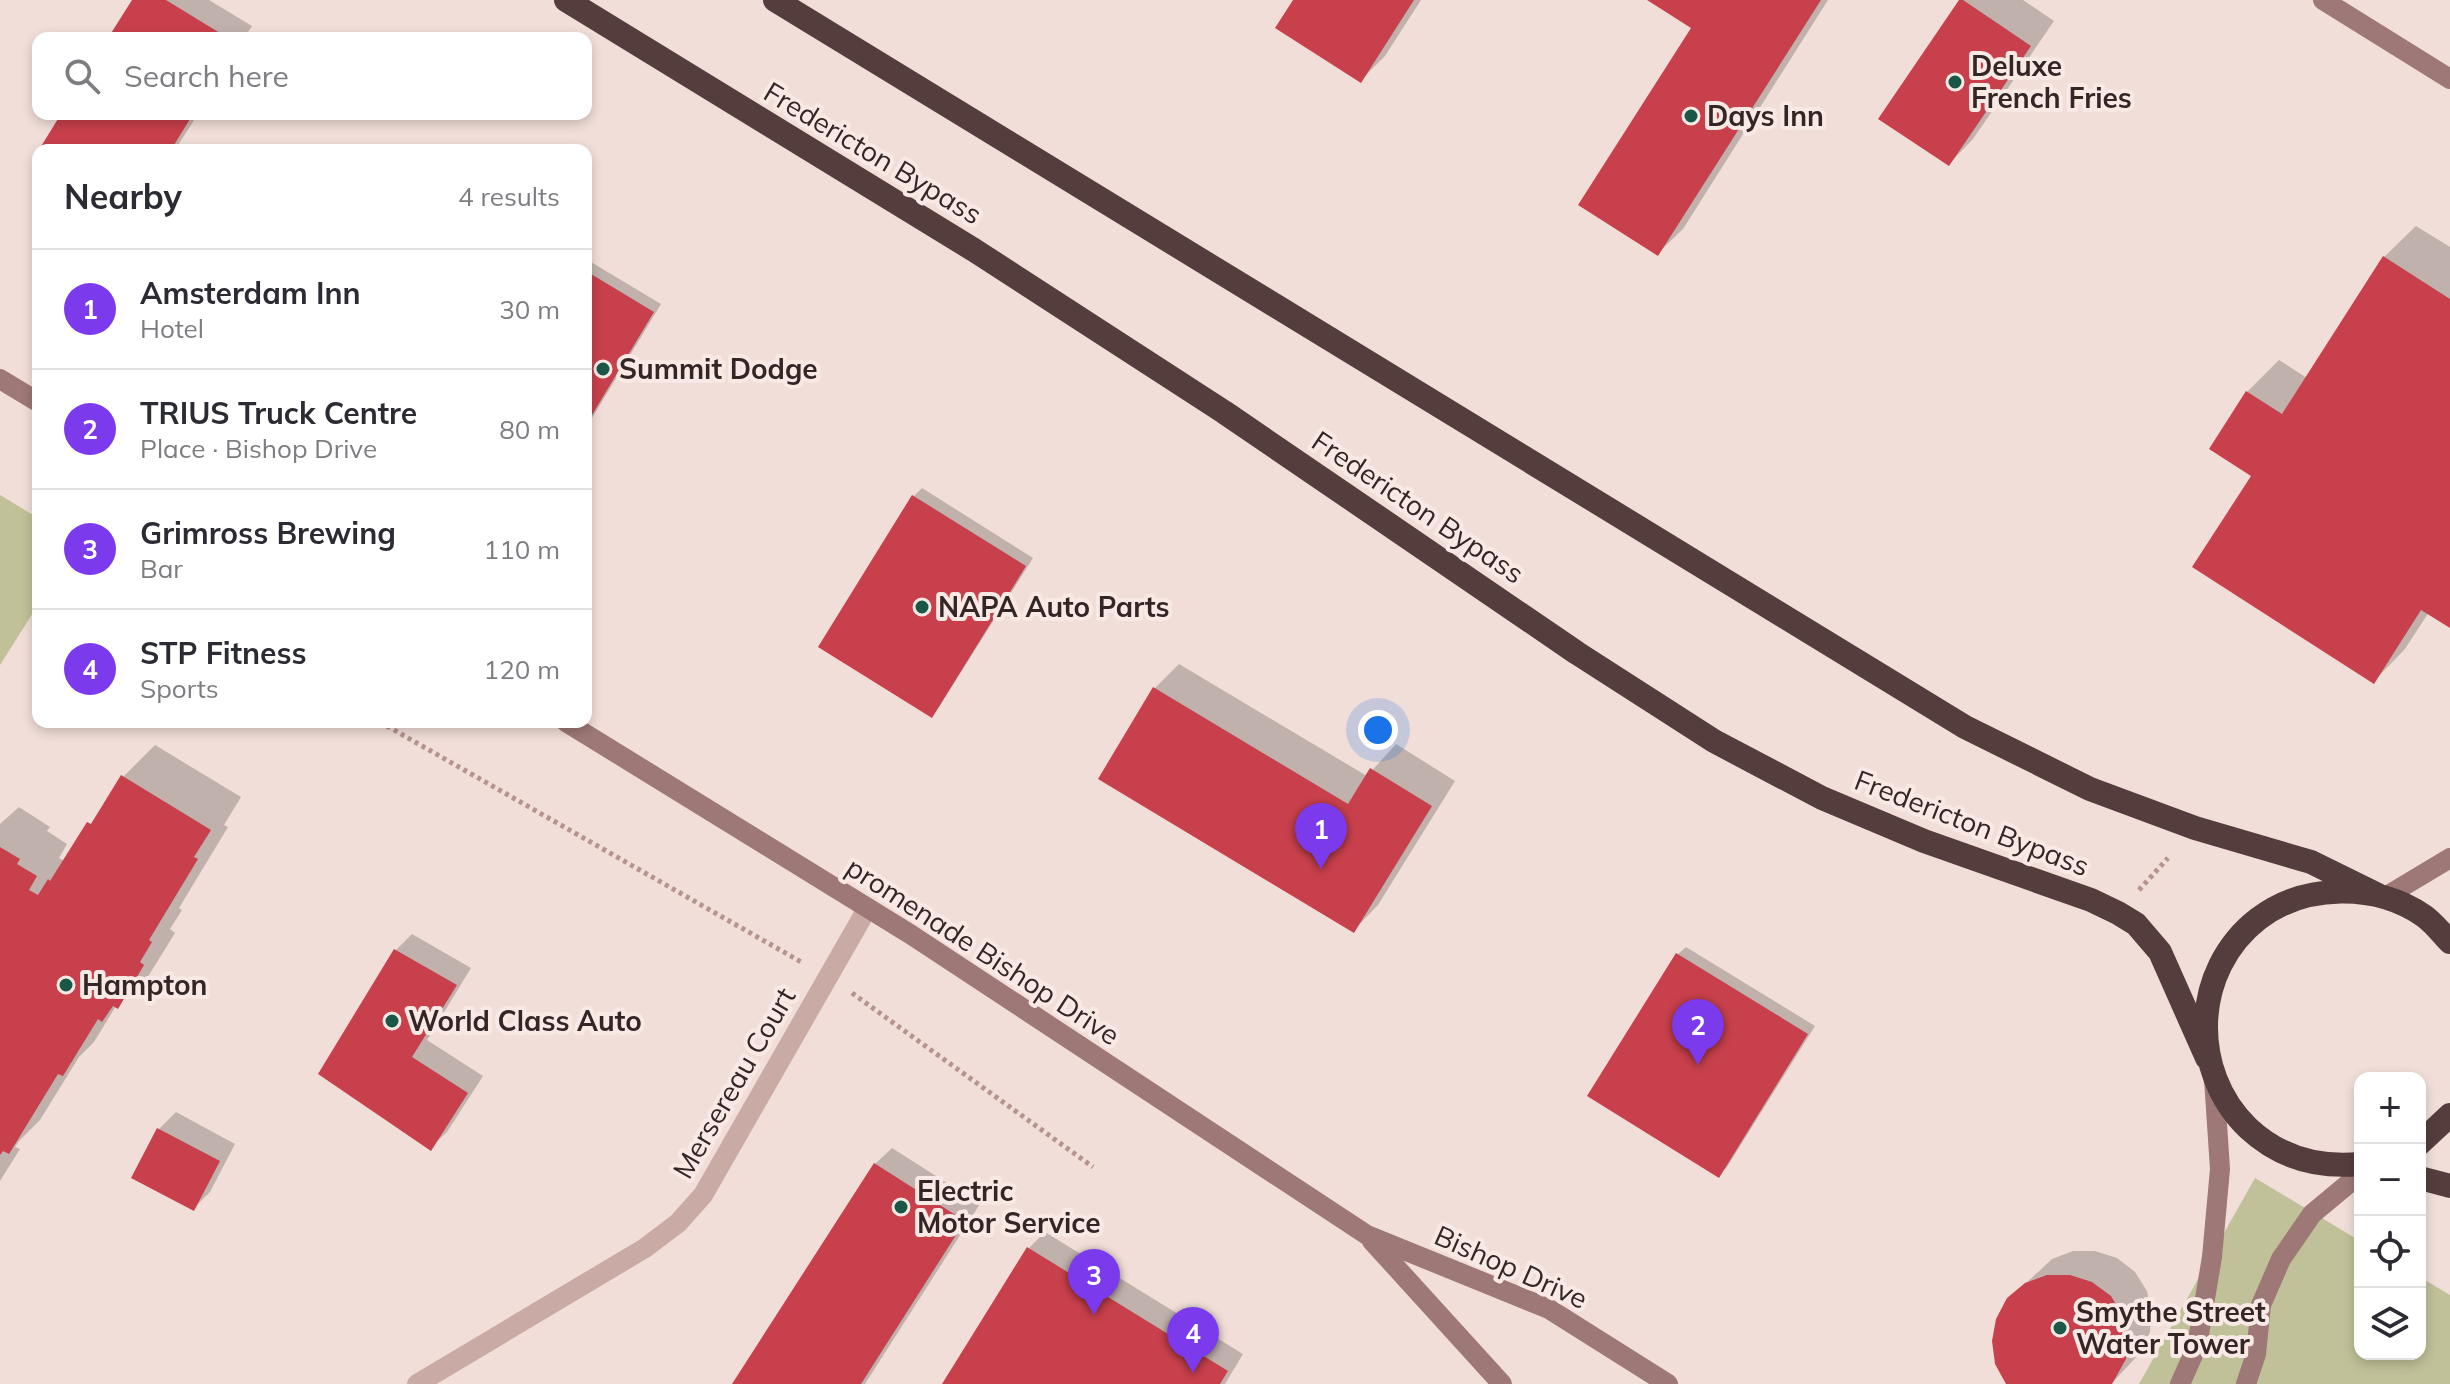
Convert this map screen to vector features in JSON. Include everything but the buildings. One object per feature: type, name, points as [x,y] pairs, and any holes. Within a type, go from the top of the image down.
[{"type":"highway","name":"Fredericton Bypass","points":[[566,0],[974,250],[1237,421],[1577,653],[1714,741],[1822,798],[1924,841],[2091,900],[2136,924],[2160,952],[2234,1113],[2263,1142],[2299,1160],[2339,1166],[2354,1165]]},
{"type":"highway","points":[[775,0],[1965,727],[2090,789],[2195,828],[2311,862],[2424,916],[2450,942]]},
{"type":"highway","points":[[2211,1068],[2205,1035],[2210,992],[2228,951],[2258,918],[2298,898],[2341,890],[2382,896]]},
{"type":"highway","points":[[2426,1137],[2450,1115]]},
{"type":"highway","points":[[2426,1180],[2450,1186]]},
{"type":"street","points":[[2323,0],[2450,79]]},
{"type":"street","points":[[0,379],[32,398]]},
{"type":"street","name":"promenade Bishop Drive","points":[[576,728],[910,934],[1367,1235]]},
{"type":"street","points":[[2382,896],[2450,858]]},
{"type":"street","name":"Mersereau Court","points":[[417,1384],[645,1248],[678,1223],[703,1195],[867,909]]},
{"type":"street","points":[[2180,1384],[2197,1346],[2212,1257],[2220,1169],[2211,1068]]},
{"type":"street","points":[[2246,1384],[2256,1354],[2261,1305],[2281,1259],[2312,1214],[2354,1179]]},
{"type":"street","points":[[1367,1235],[1502,1384]]},
{"type":"street","name":"Bishop Drive","points":[[1367,1235],[1549,1309],[1668,1384]]},
{"type":"path","points":[[391,728],[828,977],[1093,1167]]},
{"type":"path","points":[[2136,894],[2168,858]]},
{"type":"green space","points":[[0,495],[32,514],[32,614],[0,665]]},
{"type":"green space","points":[[2255,1178],[2354,1237],[2354,1360],[2426,1360],[2426,1281],[2450,1295],[2450,1384],[2139,1384]]},
{"type":"place","name":"Deluxe French Fries","points":[[1955,82]]},
{"type":"place","name":"Days Inn","points":[[1691,116]]},
{"type":"place","name":"Summit Dodge","points":[[603,369]]},
{"type":"place","name":"NAPA Auto Parts","points":[[922,607]]},
{"type":"place","name":"Amsterdam Inn","points":[[1321,869]]},
{"type":"place","name":"Hampton","points":[[66,985]]},
{"type":"place","name":"World Class Auto","points":[[392,1021]]},
{"type":"place","name":"TRIUS Truck Centre","points":[[1698,1065]]},
{"type":"place","name":"Electric Motor Service","points":[[901,1207]]},
{"type":"place","name":"Grimross Brewing","points":[[1094,1315]]},
{"type":"place","name":"Smythe Street Water Tower","points":[[2060,1328]]},
{"type":"place","name":"STP Fitness","points":[[1193,1373]]}]
